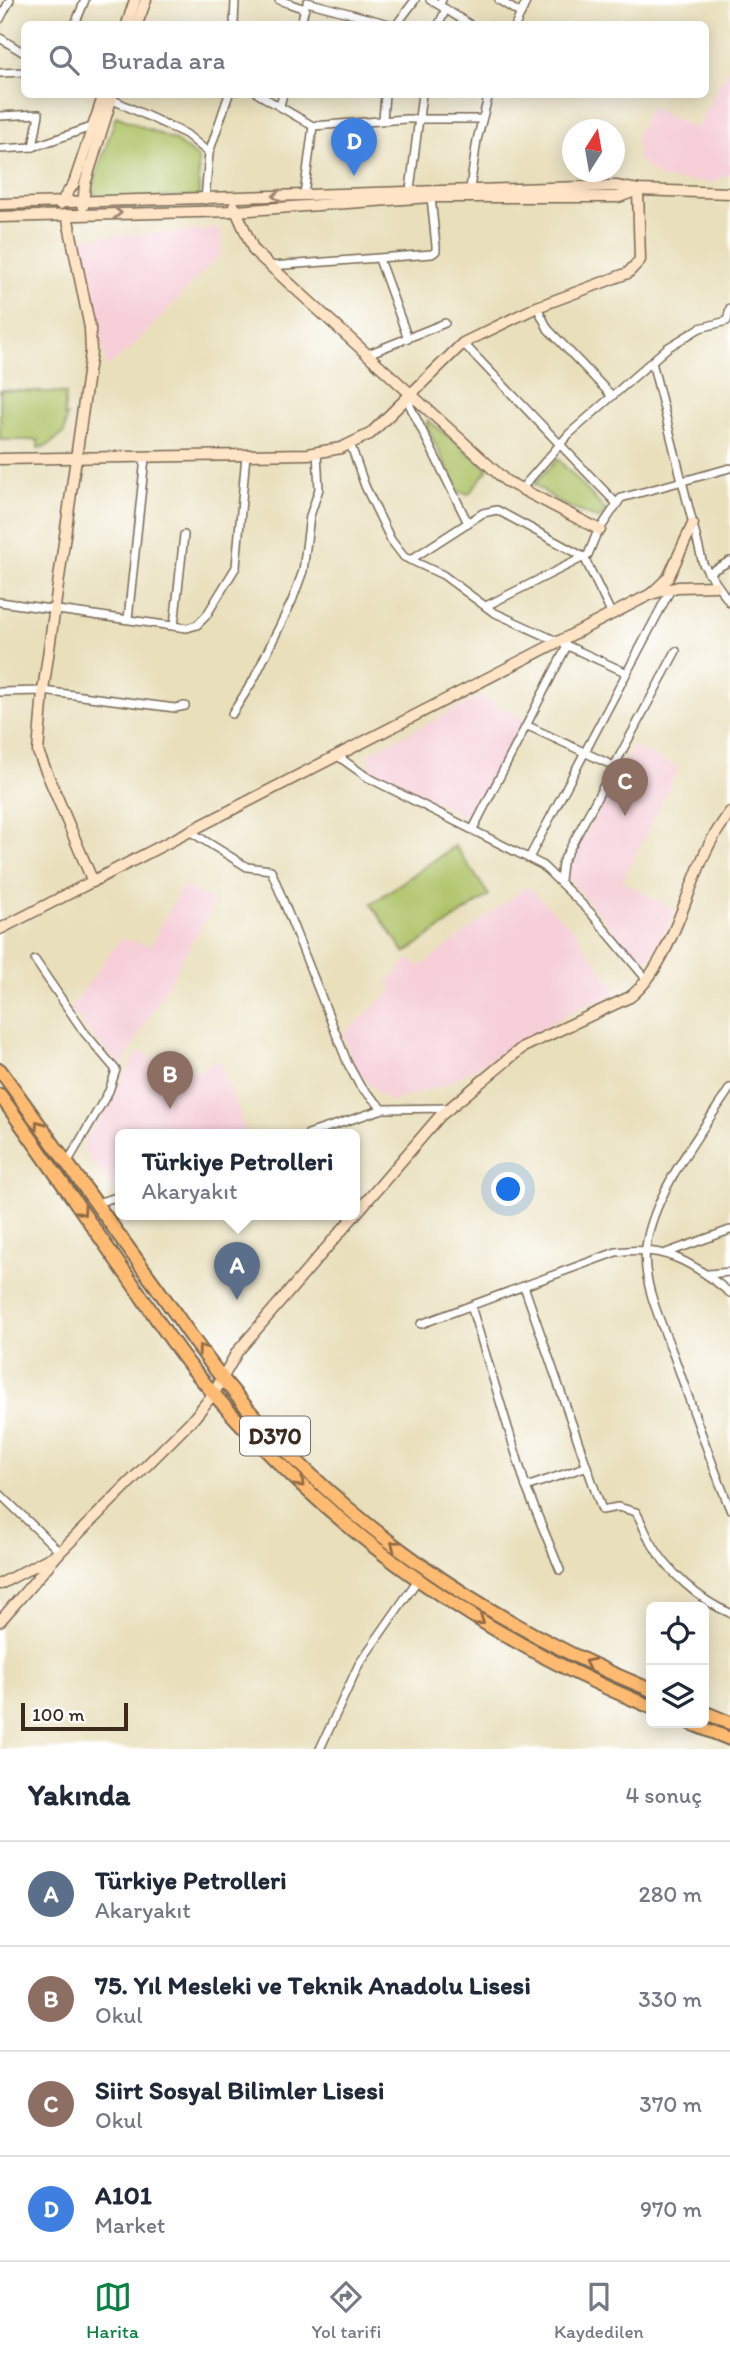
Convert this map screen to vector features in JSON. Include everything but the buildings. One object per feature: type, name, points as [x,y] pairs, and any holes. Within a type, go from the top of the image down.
[{"type":"highway","name":"D370","points":[[0,1070],[222,1377],[294,1457],[360,1520],[429,1572],[513,1625],[646,1688]]},
{"type":"highway","name":"D370","points":[[0,1095],[191,1365],[214,1393],[314,1497],[417,1581],[503,1636],[607,1689],[646,1705]]},
{"type":"highway","points":[[709,1714],[730,1723]]},
{"type":"highway","points":[[702,1728],[730,1739]]},
{"type":"street","points":[[0,19],[10,0]]},
{"type":"street","points":[[76,21],[85,0]]},
{"type":"street","points":[[128,21],[135,0]]},
{"type":"street","points":[[138,21],[146,0]]},
{"type":"street","points":[[234,21],[235,0]]},
{"type":"street","points":[[279,0],[377,21]]},
{"type":"street","points":[[399,21],[415,0]]},
{"type":"street","points":[[430,0],[465,21]]},
{"type":"street","points":[[499,0],[521,14]]},
{"type":"street","points":[[518,21],[527,0]]},
{"type":"street","points":[[302,21],[306,4]]},
{"type":"street","points":[[0,38],[21,51]]},
{"type":"street","points":[[0,73],[21,72]]},
{"type":"street","points":[[52,215],[74,183],[93,126],[106,98]]},
{"type":"street","points":[[83,214],[85,184],[106,98]]},
{"type":"street","points":[[111,98],[186,134],[209,153]]},
{"type":"street","points":[[205,200],[209,153],[228,98]]},
{"type":"street","points":[[265,98],[313,126],[383,120],[481,119]]},
{"type":"street","points":[[280,106],[282,98]]},
{"type":"street","points":[[383,120],[385,98]]},
{"type":"street","points":[[410,190],[421,98]]},
{"type":"street","points":[[470,189],[481,119],[488,98]]},
{"type":"street","points":[[0,116],[39,114],[33,147]]},
{"type":"street","points":[[0,149],[33,147],[93,126]]},
{"type":"street","points":[[304,195],[313,126]]},
{"type":"street","points":[[0,204],[616,186],[638,190],[729,190]]},
{"type":"street","points":[[0,217],[236,211],[431,197],[619,197],[638,190]]},
{"type":"street","points":[[0,459],[145,458],[317,452],[350,443],[370,433],[463,343],[537,307],[628,273],[636,266],[640,260],[641,237],[638,190]]},
{"type":"street","points":[[271,266],[425,257],[436,251],[431,197]]},
{"type":"street","points":[[232,198],[254,251],[506,481],[600,530]]},
{"type":"street","points":[[67,215],[91,340],[78,459],[43,691],[38,752],[93,882]]},
{"type":"street","points":[[379,259],[408,340]]},
{"type":"street","points":[[537,307],[548,329],[611,395]]},
{"type":"street","points":[[522,488],[569,434],[611,395],[667,348],[700,328],[727,321],[730,308]]},
{"type":"street","points":[[368,355],[445,323]]},
{"type":"street","points":[[463,343],[562,445],[587,476],[617,504]]},
{"type":"street","points":[[652,362],[703,564],[715,586],[730,603]]},
{"type":"street","points":[[410,393],[410,406],[468,523]]},
{"type":"street","points":[[350,443],[365,486],[391,540],[410,560],[443,575],[486,606],[625,672]]},
{"type":"street","points":[[232,714],[254,679],[292,601],[303,571],[310,516],[319,489],[317,452]]},
{"type":"street","points":[[0,602],[174,626],[197,625],[206,616],[236,567],[246,455]]},
{"type":"street","points":[[128,619],[145,458]]},
{"type":"street","points":[[486,606],[588,555],[600,530],[621,498],[730,468]]},
{"type":"street","points":[[410,560],[484,513],[498,510],[584,557],[612,615]]},
{"type":"street","points":[[651,594],[668,578],[693,524]]},
{"type":"street","points":[[174,626],[184,535]]},
{"type":"street","points":[[708,573],[730,561]]},
{"type":"street","points":[[0,929],[563,644],[651,594],[671,589],[715,586]]},
{"type":"street","points":[[529,858],[671,589]]},
{"type":"street","points":[[473,830],[528,726],[563,644]]},
{"type":"street","points":[[560,880],[562,863],[616,768],[676,651]]},
{"type":"street","points":[[0,692],[43,691],[175,708],[186,706]]},
{"type":"street","points":[[528,726],[616,768]]},
{"type":"street","points":[[339,757],[367,776],[529,858],[560,880],[648,981]]},
{"type":"street","points":[[360,1210],[449,1108],[523,1047],[630,997],[648,981],[708,846],[730,812]]},
{"type":"street","points":[[191,832],[247,867],[271,870],[348,1064],[360,1086],[383,1109]]},
{"type":"street","points":[[35,960],[84,1032],[116,1070],[109,1091],[67,1163]]},
{"type":"street","points":[[730,1088],[676,1172],[658,1206],[645,1249],[648,1278],[659,1315],[730,1509]]},
{"type":"street","points":[[323,1129],[383,1109],[449,1108]]},
{"type":"street","points":[[96,1203],[115,1197]]},
{"type":"street","points":[[0,1621],[60,1552],[194,1418],[214,1393],[237,1352],[352,1220]]},
{"type":"street","points":[[666,1253],[730,1230]]},
{"type":"street","points":[[421,1324],[616,1252],[645,1249],[666,1253],[708,1274],[730,1293]]},
{"type":"street","points":[[708,1274],[730,1272]]},
{"type":"street","points":[[524,1286],[602,1510],[618,1507],[636,1512],[650,1541],[673,1572],[713,1604],[730,1613]]},
{"type":"street","points":[[471,1306],[526,1487],[560,1570]]},
{"type":"street","points":[[526,1487],[585,1467]]},
{"type":"street","points":[[0,1494],[60,1552]]},
{"type":"street","points":[[0,1584],[60,1552]]},
{"type":"street","points":[[320,1749],[359,1664],[417,1581]]},
{"type":"shaded area","points":[[730,64],[730,173],[712,183],[662,179],[638,160],[636,136],[650,106],[696,129]]},
{"type":"shaded area","points":[[221,229],[222,252],[131,348],[107,368],[79,238]]},
{"type":"shaded area","points":[[480,697],[527,720],[473,820],[370,771],[369,753]]},
{"type":"shaded area","points":[[633,746],[679,768],[622,881],[676,911],[652,956],[645,961],[640,960],[566,876],[568,865]]},
{"type":"shaded area","points":[[183,885],[215,902],[120,1068],[70,1009],[121,938],[150,946]]},
{"type":"shaded area","points":[[527,886],[574,930],[618,994],[579,1007],[447,1084],[390,1102],[358,1075],[342,1035],[392,991],[389,981],[409,959],[420,967]]},
{"type":"shaded area","points":[[139,1051],[183,1075],[219,1061],[245,1129],[115,1129],[113,1190],[84,1151],[84,1142]]},
{"type":"green space","points":[[116,116],[174,140],[198,158],[199,196],[97,199],[92,188]]},
{"type":"green space","points":[[0,390],[66,393],[64,433],[47,446],[38,448],[38,440],[0,440]]},
{"type":"green space","points":[[428,420],[488,469],[469,494],[459,492],[426,425]]},
{"type":"green space","points":[[558,459],[606,511],[599,519],[562,504],[534,484]]},
{"type":"green space","points":[[455,846],[489,895],[405,953],[371,904]]},
{"type":"place","name":"A101","points":[[354,176]]},
{"type":"place","name":"Siirt Sosyal Bilimler Lisesi","points":[[625,816]]},
{"type":"place","name":"75. Yıl Mesleki ve Teknik Anadolu Lisesi","points":[[170,1109]]},
{"type":"place","name":"Türkiye Petrolleri","points":[[237,1300]]}]
